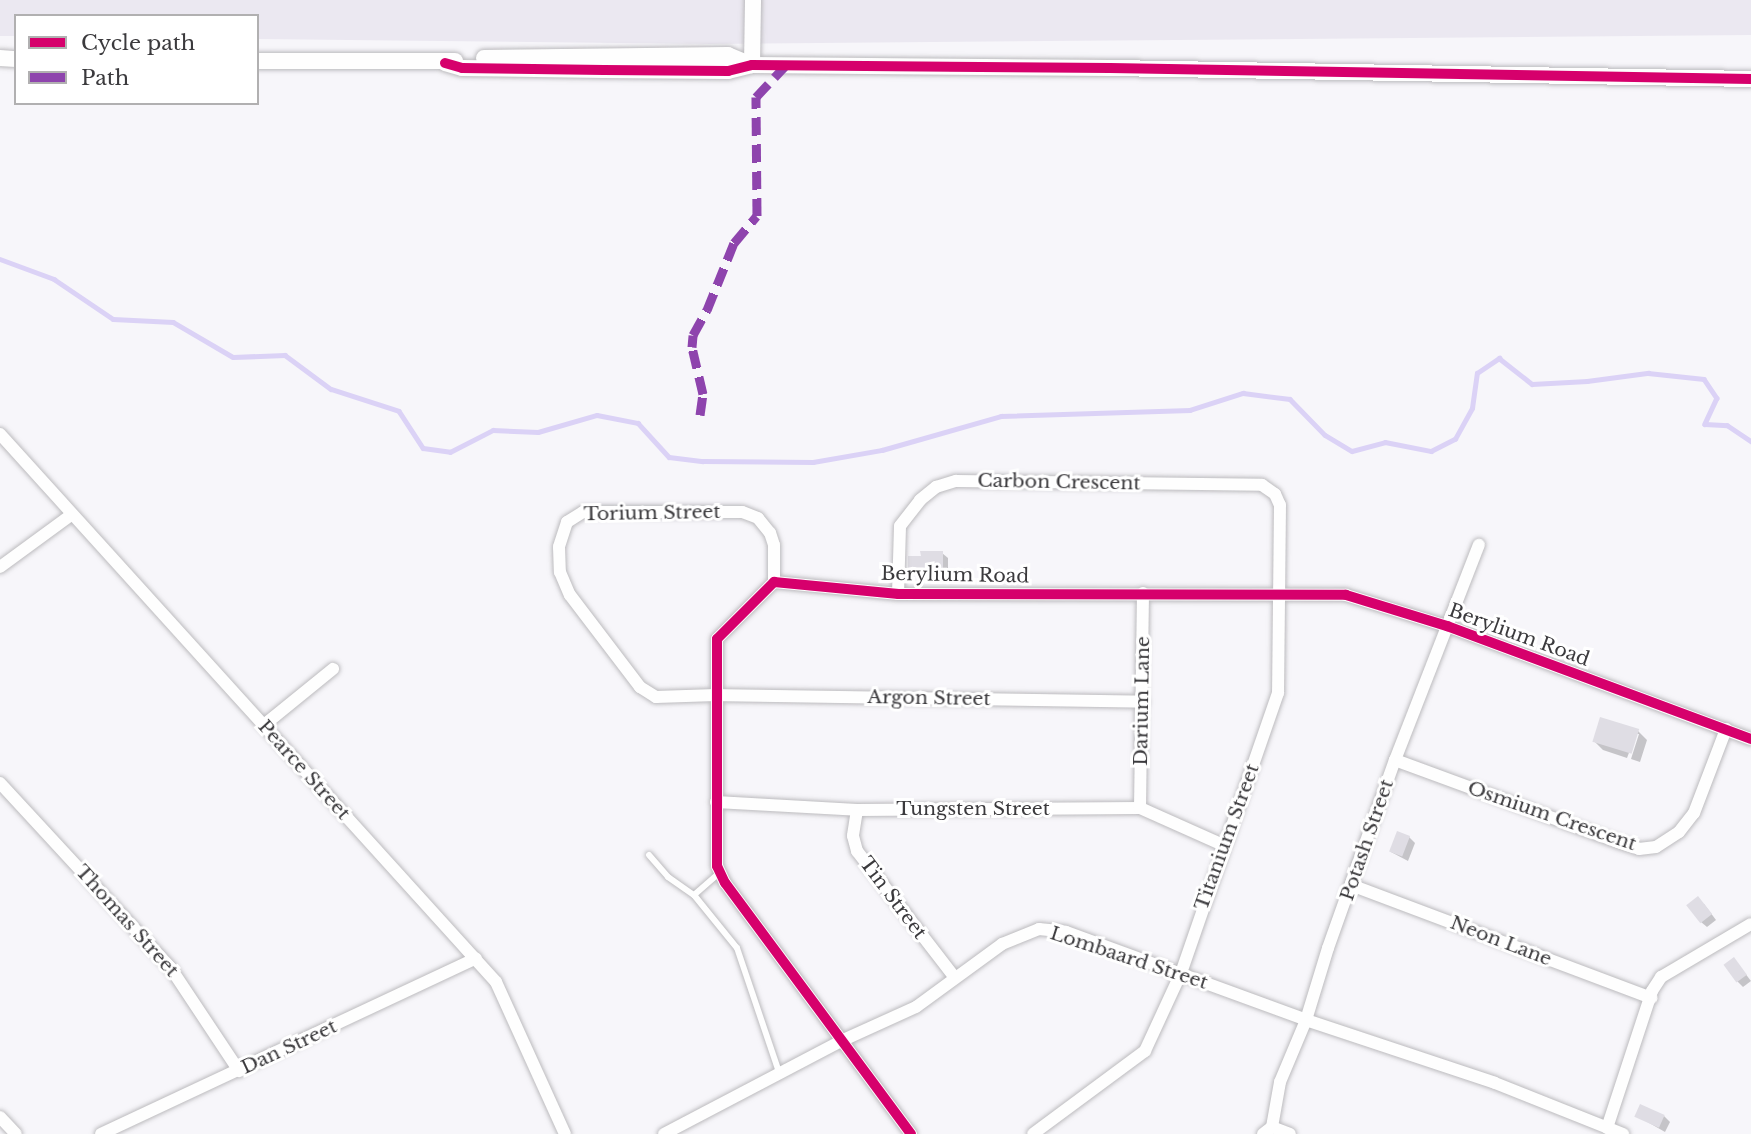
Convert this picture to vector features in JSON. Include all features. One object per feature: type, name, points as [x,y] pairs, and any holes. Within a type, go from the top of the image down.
[{"type":"street","points":[[752,65],[753,0]]},
{"type":"street","points":[[259,61],[445,63],[527,56],[728,55],[752,65],[1751,79]]},
{"type":"street","name":"Pearce Street","points":[[0,434],[496,982],[509,1005],[565,1134]]},
{"type":"street","name":"Carbon Crescent","points":[[898,594],[900,526],[936,487],[956,481],[1262,485]]},
{"type":"street","name":"Titanium Street","points":[[1034,1134],[1145,1051],[1181,973],[1223,845],[1278,694],[1280,505],[1275,494],[1262,485]]},
{"type":"street","name":"Torium Street","points":[[716,695],[656,697],[644,692],[564,584],[559,559],[563,530],[567,522],[583,512],[743,512],[758,518],[766,526],[774,545],[774,582]]},
{"type":"street","points":[[0,567],[71,515]]},
{"type":"street","name":"Potash Street","points":[[1268,1131],[1280,1082],[1306,1020],[1395,760],[1479,545]]},
{"type":"street","points":[[774,582],[717,639],[715,858],[719,873],[911,1134]]},
{"type":"street","name":"Berylium Road","points":[[774,582],[898,594],[1346,595],[1447,626],[1751,739]]},
{"type":"street","name":"Darium Lane","points":[[1139,808],[1143,593]]},
{"type":"street","points":[[264,725],[333,669]]},
{"type":"street","name":"Argon Street","points":[[716,695],[1143,702]]},
{"type":"street","name":"Osmium Crescent","points":[[1395,760],[1639,849],[1656,847],[1679,832],[1694,813],[1726,729]]},
{"type":"street","name":"Thomas Street","points":[[0,783],[170,967],[239,1071]]},
{"type":"street","name":"Tungsten Street","points":[[716,802],[857,810],[1139,808],[1223,845]]},
{"type":"street","name":"Tin Street","points":[[857,810],[853,836],[857,851],[955,978]]},
{"type":"street","name":"Neon Lane","points":[[1351,885],[1651,998]]},
{"type":"street","points":[[1607,1128],[1655,985],[1668,971],[1751,924]]},
{"type":"street","name":"Lombaard Street","points":[[664,1134],[694,1128],[779,1074],[841,1041],[916,1007],[1009,940],[1039,929],[1066,932],[1306,1020],[1495,1083],[1623,1134]]},
{"type":"street","name":"Dan Street","points":[[101,1134],[476,958]]},
{"type":"street","points":[[0,1117],[16,1134]]},
{"type":"street","points":[[1268,1131],[1290,1134]]},
{"type":"lane","points":[[649,855],[668,877],[694,895],[737,948],[779,1074]]},
{"type":"lane","points":[[694,895],[719,873]]},
{"type":"shaded area","points":[[0,0],[1751,0],[1751,35],[707,44],[259,39],[259,14],[14,14],[14,36],[0,36]]},
{"type":"building","points":[[920,551],[943,551],[943,575],[921,575],[921,569],[908,570],[908,556],[921,556]]},
{"type":"building","points":[[1600,717],[1639,729],[1632,754],[1592,742]]},
{"type":"building","points":[[1397,831],[1410,836],[1402,857],[1389,852]]},
{"type":"building","points":[[1698,896],[1712,914],[1700,923],[1686,905]]},
{"type":"building","points":[[1734,957],[1747,975],[1736,982],[1723,965]]},
{"type":"building","points":[[1640,1104],[1665,1115],[1659,1128],[1634,1117]]},
{"type":"waterway","points":[[0,259],[54,279],[113,319],[173,322],[233,357],[285,355],[331,389],[399,411],[423,448],[450,452],[493,430],[538,432],[597,415],[638,423],[669,457],[703,461],[813,462],[882,450],[1001,416],[1190,410],[1243,393],[1290,399],[1325,435],[1352,451],[1385,442],[1431,451],[1455,439],[1472,408],[1477,373],[1499,358],[1532,384],[1587,381],[1648,373],[1704,379],[1717,398],[1705,424],[1727,425],[1751,441]]},
{"type":"marked path","points":[[700,415],[703,394],[692,347],[693,335],[707,310],[734,243],[757,216],[756,97],[785,66]]},
{"type":"cycle path","points":[[445,63],[462,68],[604,70],[728,71],[752,65],[1751,79]]},
{"type":"cycle path","points":[[911,1134],[725,883],[717,866],[717,639],[774,582],[898,594],[1346,595],[1447,626],[1751,739]]}]
